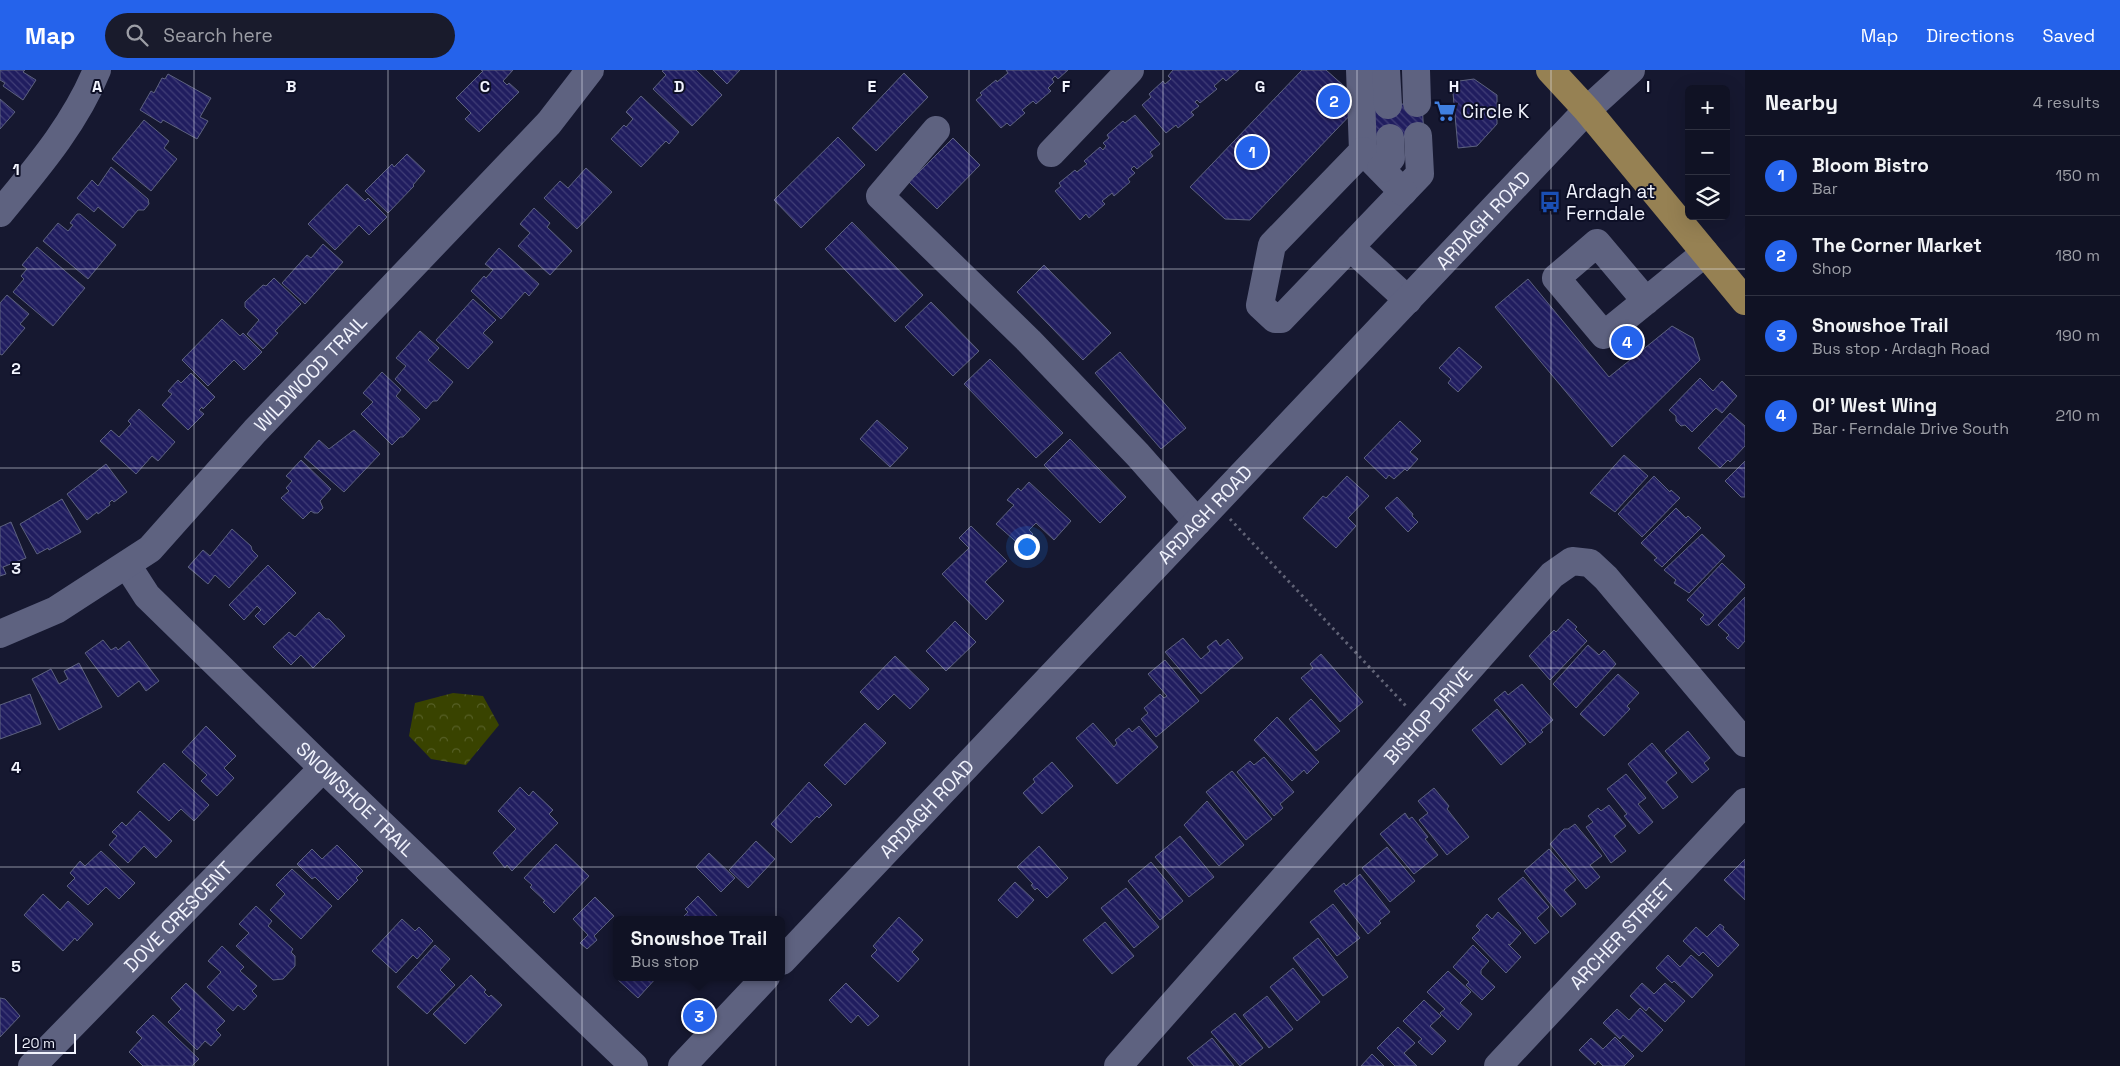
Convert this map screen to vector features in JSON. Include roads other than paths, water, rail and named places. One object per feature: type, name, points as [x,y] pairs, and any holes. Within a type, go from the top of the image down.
[{"type":"main road","points":[[1550,70],[1587,110],[1745,300]]},
{"type":"street","points":[[0,213],[60,139],[88,92],[97,70]]},
{"type":"street","name":"WILDWOOD TRAIL","points":[[0,634],[56,610],[150,549],[255,430],[549,123],[590,70]]},
{"type":"street","points":[[1051,153],[1130,70]]},
{"type":"street","points":[[1360,70],[1372,160],[1403,192]]},
{"type":"street","points":[[1386,70],[1388,105]]},
{"type":"street","points":[[1416,70],[1417,103]]},
{"type":"street","name":"ARDAGH ROAD","points":[[785,958],[1587,110],[1631,70]]},
{"type":"street","points":[[936,130],[880,196],[1030,341],[1138,455],[1206,513]]},
{"type":"street","points":[[1390,138],[1392,158],[1372,160],[1272,245],[1260,306],[1275,319],[1281,319],[1420,174],[1418,136]]},
{"type":"street","points":[[1350,247],[1408,300]]},
{"type":"street","points":[[1646,301],[1705,253]]},
{"type":"street","name":"BISHOP DRIVE","points":[[1118,1066],[1552,575],[1572,560],[1590,563],[1606,578],[1745,743]]},
{"type":"street","name":"SNOWSHOE TRAIL","points":[[127,565],[147,596],[323,768],[634,1066]]},
{"type":"street","name":"DOVE CRESCENT","points":[[32,1066],[323,768]]},
{"type":"street","name":"ARCHER STREET","points":[[1498,1066],[1745,802]]},
{"type":"street","points":[[682,1066],[762,981]]},
{"type":"place","name":"The Corner Market","points":[[1334,101]]},
{"type":"place","name":"Circle K","points":[[1445,111]]},
{"type":"place","name":"Bloom Bistro","points":[[1252,152]]},
{"type":"place","name":"Ardagh at Ferndale","points":[[1550,202]]},
{"type":"place","name":"Ol' West Wing","points":[[1627,342]]},
{"type":"place","name":"Snowshoe Trail","points":[[699,1016]]}]
